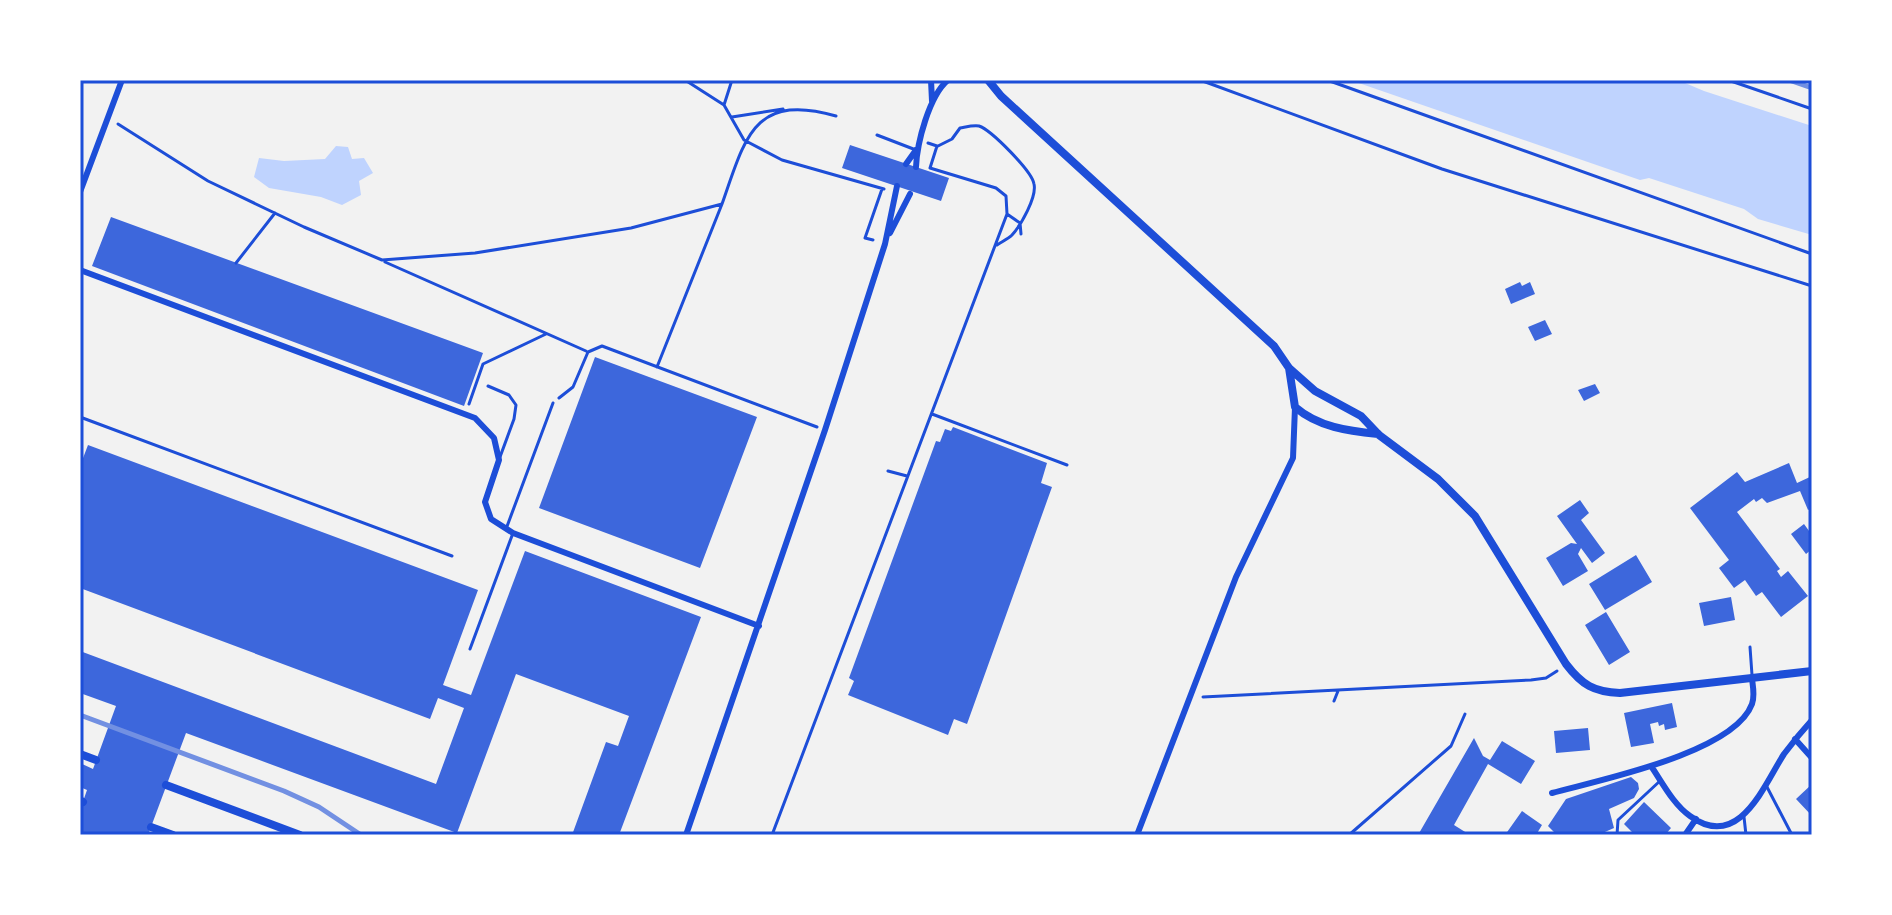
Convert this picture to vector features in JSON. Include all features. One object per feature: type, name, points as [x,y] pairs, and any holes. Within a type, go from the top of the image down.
[{"type":"street","points":[[80,192],[122,80]]},
{"type":"street","points":[[931,80],[932,105]]},
{"type":"street","points":[[906,164],[916,150],[932,105],[948,80]]},
{"type":"street","points":[[988,80],[1001,96],[1274,346],[1289,368],[1315,391],[1361,416],[1379,435],[1438,479],[1475,516],[1566,664],[1583,684],[1603,692],[1620,693],[1812,671]]},
{"type":"street","points":[[916,150],[916,167]]},
{"type":"street","points":[[686,835],[825,430],[885,244],[896,189]]},
{"type":"street","points":[[885,244],[910,194]]},
{"type":"street","points":[[80,270],[475,418],[494,438],[499,460],[485,502],[491,519],[513,533],[759,626]]},
{"type":"street","points":[[1137,835],[1236,577],[1293,458],[1295,407],[1289,368]]},
{"type":"street","points":[[1295,407],[1322,424],[1379,435]]},
{"type":"street","points":[[1552,793],[1651,766],[1701,747],[1730,731],[1751,707],[1754,697],[1752,679]]},
{"type":"street","points":[[1651,766],[1676,801],[1696,819],[1706,824],[1723,824],[1744,817],[1767,787],[1795,739],[1812,720]]},
{"type":"street","points":[[1795,739],[1812,758]]},
{"type":"street","points":[[80,754],[96,760]]},
{"type":"street","points":[[166,785],[300,835]]},
{"type":"street","points":[[1685,835],[1696,819]]},
{"type":"street","points":[[151,827],[173,835]]},
{"type":"lane","points":[[1327,80],[1812,254]]},
{"type":"lane","points":[[1728,80],[1812,109]]},
{"type":"lane","points":[[877,135],[916,150]]},
{"type":"lane","points":[[488,386],[509,395],[516,405],[499,460]]},
{"type":"lane","points":[[506,529],[553,403]]},
{"type":"lane","points":[[80,417],[452,556]]},
{"type":"lane","points":[[470,649],[513,533]]},
{"type":"lane","points":[[1750,647],[1752,679]]},
{"type":"lane","points":[[1617,835],[1618,820],[1661,780]]},
{"type":"lane","points":[[1767,787],[1792,835]]},
{"type":"lane","points":[[1744,817],[1746,835]]},
{"type":"path","points":[[685,80],[724,105],[744,140],[782,160],[882,189],[896,189]]},
{"type":"path","points":[[724,105],[732,80]]},
{"type":"path","points":[[1200,80],[1442,169],[1812,286]]},
{"type":"path","points":[[731,117],[795,108],[836,116]]},
{"type":"path","points":[[657,367],[744,140],[760,122],[778,112],[795,108]]},
{"type":"path","points":[[108,118],[208,181],[588,352]]},
{"type":"path","points":[[772,835],[1007,214],[1006,196],[996,188],[930,168],[937,146],[952,139],[960,128],[976,125],[986,130],[1025,168],[1034,184],[1033,198],[1020,223],[1012,235],[997,245]]},
{"type":"path","points":[[920,139],[937,146]]},
{"type":"path","points":[[882,189],[865,238],[885,244]]},
{"type":"path","points":[[382,260],[475,253],[615,231],[722,204]]},
{"type":"path","points":[[236,263],[275,213]]},
{"type":"path","points":[[1007,214],[1020,223]]},
{"type":"path","points":[[1020,223],[1021,234]]},
{"type":"path","points":[[465,414],[483,364],[546,334]]},
{"type":"path","points":[[553,403],[573,387],[588,352],[602,346],[825,430]]},
{"type":"path","points":[[932,414],[1067,465]]},
{"type":"path","points":[[888,471],[908,476]]},
{"type":"path","points":[[1187,704],[1204,696],[1546,678],[1566,664]]},
{"type":"path","points":[[1334,701],[1338,691]]},
{"type":"path","points":[[1349,835],[1451,746],[1465,714]]},
{"type":"water","points":[[1350,80],[1678,80],[1812,126],[1812,235],[1758,219],[1744,209],[1649,178],[1640,180]]},
{"type":"water","points":[[336,146],[348,147],[352,159],[364,158],[373,173],[359,181],[361,195],[342,205],[321,197],[269,188],[254,177],[259,158],[284,161],[325,159]]},
{"type":"building","points":[[850,145],[949,178],[941,201],[842,168]]},
{"type":"building","points":[[111,217],[483,353],[464,406],[92,266]]},
{"type":"building","points":[[1520,282],[1522,286],[1530,282],[1535,294],[1511,304],[1505,289]]},
{"type":"building","points":[[1545,320],[1552,334],[1535,341],[1528,327]]},
{"type":"building","points":[[595,357],[757,417],[700,568],[539,508]]},
{"type":"building","points":[[1595,384],[1600,393],[1584,401],[1578,390]]},
{"type":"building","points":[[953,427],[1047,463],[1041,483],[1052,487],[967,724],[954,719],[948,735],[848,695],[854,681],[849,678],[936,441],[940,442],[945,429],[951,431]]},
{"type":"building","points":[[88,445],[478,590],[443,685],[471,695],[525,551],[701,617],[619,835],[572,835],[606,742],[618,746],[629,716],[516,674],[457,833],[186,733],[148,835],[80,835],[80,810],[87,790],[80,787],[80,763],[93,769],[116,706],[80,693],[80,651],[436,784],[464,708],[438,698],[430,719],[80,588],[80,466]]},
{"type":"building","points":[[1789,463],[1797,483],[1812,476],[1812,508],[1808,510],[1800,491],[1767,503],[1762,498],[1756,502],[1754,499],[1737,512],[1780,569],[1777,571],[1781,577],[1788,571],[1808,596],[1781,617],[1762,592],[1756,596],[1745,580],[1734,588],[1719,568],[1729,560],[1690,508],[1737,472],[1745,482]]},
{"type":"building","points":[[1580,500],[1589,513],[1581,520],[1605,553],[1592,563],[1581,548],[1578,554],[1588,571],[1563,586],[1546,558],[1571,543],[1577,544],[1557,516]]},
{"type":"building","points":[[1804,524],[1812,535],[1812,549],[1806,554],[1791,534]]},
{"type":"building","points":[[1636,555],[1652,582],[1605,610],[1589,584]]},
{"type":"building","points":[[1731,597],[1735,620],[1704,626],[1699,603]]},
{"type":"building","points":[[1606,612],[1630,652],[1609,665],[1585,625]]},
{"type":"building","points":[[1672,703],[1677,727],[1665,730],[1664,724],[1650,724],[1654,743],[1631,747],[1624,713]]},
{"type":"building","points":[[1588,728],[1590,750],[1556,753],[1554,731]]},
{"type":"building","points":[[1474,738],[1483,756],[1490,760],[1502,741],[1535,761],[1521,784],[1488,764],[1454,825],[1470,835],[1418,835]]},
{"type":"building","points":[[1631,777],[1638,783],[1639,789],[1634,798],[1609,809],[1614,828],[1598,835],[1557,835],[1548,826],[1566,799]]},
{"type":"building","points":[[1812,784],[1812,816],[1796,799]]},
{"type":"building","points":[[1644,802],[1671,828],[1665,835],[1635,835],[1624,824]]},
{"type":"building","points":[[1522,811],[1542,825],[1536,835],[1505,835]]},
{"type":"railway","points":[[1789,80],[1812,88]]},
{"type":"railway","points":[[80,715],[284,791],[319,807],[361,835]]}]
